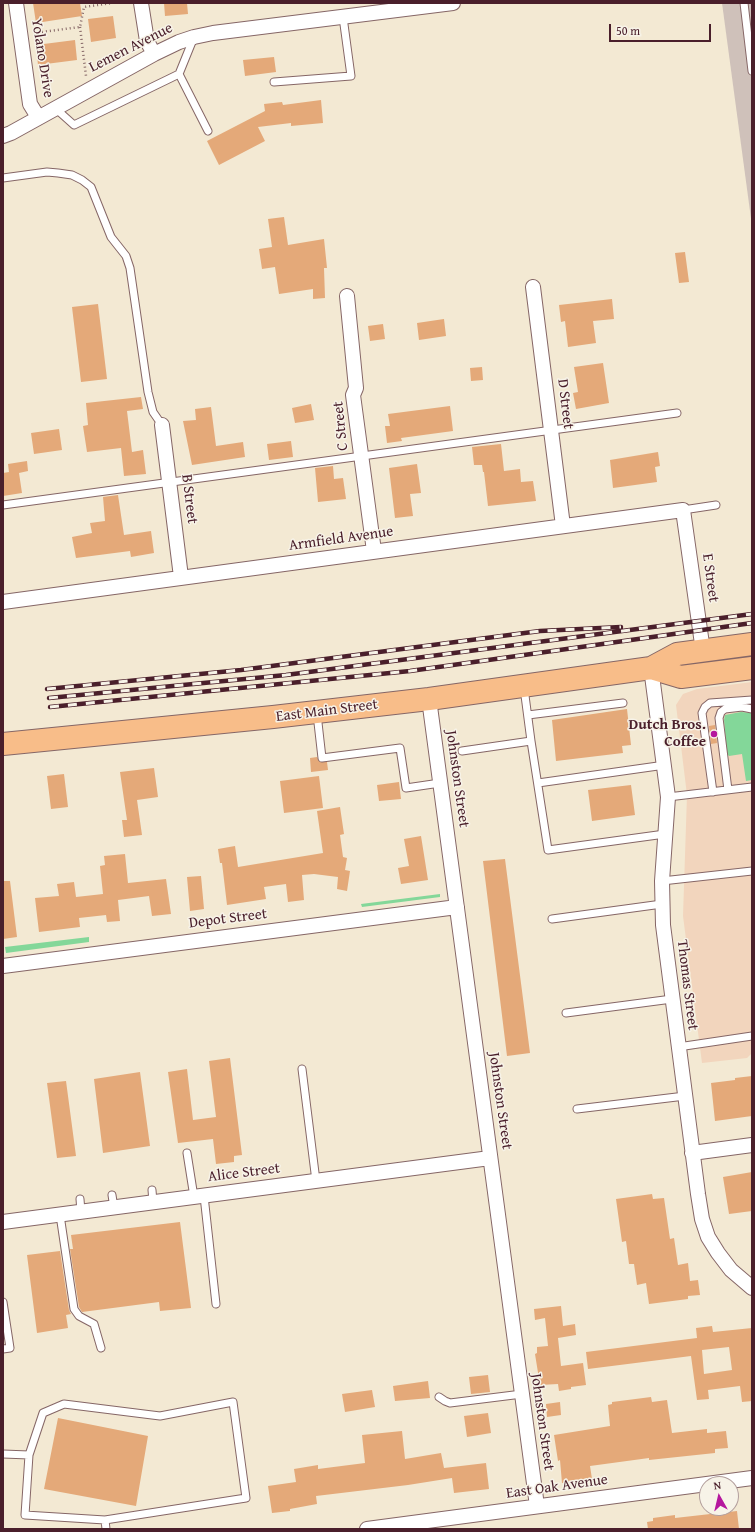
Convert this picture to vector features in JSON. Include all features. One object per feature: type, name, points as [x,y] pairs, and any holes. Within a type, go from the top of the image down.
[{"type":"main road","name":"East Main Street","points":[[3,744],[429,699],[651,668],[678,654],[752,644]]},
{"type":"main road","name":"East Main Street","points":[[651,668],[681,677],[752,668]]},
{"type":"street","name":"Yolano Drive","points":[[16,3],[30,104],[38,117]]},
{"type":"street","points":[[141,3],[147,41],[154,54]]},
{"type":"street","name":"Lemen Avenue","points":[[3,136],[12,133],[38,117],[154,54],[179,42],[194,37],[213,33],[453,3]]},
{"type":"street","name":"D Street","points":[[533,287],[563,526]]},
{"type":"street","name":"C Street","points":[[347,296],[356,388],[353,395],[374,551]]},
{"type":"street","name":"B Street","points":[[162,426],[181,578]]},
{"type":"street","name":"Armfield Avenue","points":[[3,602],[683,510]]},
{"type":"street","name":"E Street","points":[[683,510],[703,651]]},
{"type":"street","name":"Thomas Street","points":[[651,668],[665,765],[668,797],[662,881],[663,925],[684,1096],[702,1219],[708,1237],[718,1254],[731,1270],[752,1288]]},
{"type":"street","name":"Johnston Street","points":[[429,699],[537,1506]]},
{"type":"street","name":"Depot Street","points":[[3,966],[457,907]]},
{"type":"street","points":[[692,1154],[752,1145]]},
{"type":"street","name":"Alice Street","points":[[3,1222],[60,1215],[80,1206],[113,1201],[152,1196],[199,1196],[490,1158]]},
{"type":"street","name":"East Oak Avenue","points":[[367,1529],[407,1526],[537,1506],[752,1478]]},
{"type":"lane","points":[[744,3],[752,71]]},
{"type":"lane","points":[[274,82],[351,76],[343,17]]},
{"type":"lane","points":[[55,108],[74,125],[179,74],[194,37]]},
{"type":"lane","points":[[179,74],[208,131]]},
{"type":"lane","points":[[3,178],[47,172],[58,173],[77,177],[90,187],[111,237],[126,256],[130,268],[148,392],[153,412],[162,426]]},
{"type":"lane","points":[[3,505],[677,413]]},
{"type":"lane","points":[[683,510],[716,505]]},
{"type":"lane","points":[[523,686],[548,850],[665,834]]},
{"type":"lane","points":[[713,792],[702,713],[705,707],[710,703],[752,700]]},
{"type":"lane","points":[[528,714],[623,702]]},
{"type":"lane","points":[[728,790],[719,718],[721,712],[725,709],[742,707],[752,709]]},
{"type":"lane","points":[[316,712],[322,758],[400,748],[406,788],[440,783]]},
{"type":"lane","points":[[462,751],[532,741]]},
{"type":"lane","points":[[538,783],[665,765]]},
{"type":"lane","points":[[668,797],[752,787]]},
{"type":"lane","points":[[662,881],[752,871]]},
{"type":"lane","points":[[552,919],[662,904]]},
{"type":"lane","points":[[566,1013],[672,1000]]},
{"type":"lane","points":[[678,1047],[752,1036]]},
{"type":"lane","points":[[302,1069],[316,1181]]},
{"type":"lane","points":[[577,1109],[684,1096]]},
{"type":"lane","points":[[188,1153],[199,1196],[216,1304]]},
{"type":"lane","points":[[60,1215],[74,1308],[79,1316],[94,1324],[101,1348]]},
{"type":"lane","points":[[3,1302],[10,1348],[3,1349]]},
{"type":"lane","points":[[439,1397],[450,1403],[522,1394]]},
{"type":"lane","points":[[233,1402],[246,1498],[105,1520],[25,1515],[29,1455],[43,1413],[64,1404],[160,1416],[233,1402]]},
{"type":"lane","points":[[3,1454],[29,1455]]},
{"type":"lane","points":[[105,1520],[106,1529]]},
{"type":"path","points":[[84,3],[80,27],[86,77]]},
{"type":"path","points":[[84,7],[112,3]]},
{"type":"path","points":[[33,33],[80,27]]},
{"type":"shaded area","points":[[722,3],[752,3],[752,226]]},
{"type":"shaded area","points":[[752,682],[752,1053],[747,1058],[702,1063],[683,916],[687,795],[676,705],[683,694],[697,689]]},
{"type":"green space","points":[[741,712],[752,713],[752,780],[746,781],[742,754],[729,756],[727,754],[724,720],[725,715]]},
{"type":"green space","points":[[440,894],[440,897],[362,907],[361,904]]},
{"type":"green space","points":[[89,937],[89,942],[6,953],[5,947]]},
{"type":"building","points":[[33,3],[80,3],[82,16],[36,23]]},
{"type":"building","points":[[164,3],[187,3],[188,14],[165,16]]},
{"type":"building","points":[[113,16],[116,38],[91,42],[88,19]]},
{"type":"building","points":[[75,40],[77,60],[38,65],[36,45]]},
{"type":"building","points":[[274,57],[276,72],[245,76],[243,60]]},
{"type":"building","points":[[321,100],[323,123],[291,126],[291,123],[258,127],[265,141],[219,165],[207,141],[265,111],[264,104],[282,102],[283,105]]},
{"type":"building","points":[[284,217],[288,245],[324,239],[327,268],[324,268],[325,298],[313,299],[313,289],[279,294],[275,267],[262,269],[259,249],[272,247],[268,219]]},
{"type":"building","points":[[685,252],[689,282],[679,283],[675,253]]},
{"type":"building","points":[[612,299],[614,319],[593,321],[596,343],[568,347],[565,321],[561,322],[559,305]]},
{"type":"building","points":[[98,304],[107,379],[81,382],[72,307]]},
{"type":"building","points":[[444,319],[446,336],[419,340],[417,323]]},
{"type":"building","points":[[383,324],[385,339],[370,341],[368,326]]},
{"type":"building","points":[[603,363],[609,403],[576,409],[573,393],[578,392],[574,367]]},
{"type":"building","points":[[482,367],[483,380],[471,381],[470,368]]},
{"type":"building","points":[[141,397],[143,409],[127,411],[132,452],[143,450],[146,474],[124,476],[121,448],[87,452],[83,426],[88,425],[86,403]]},
{"type":"building","points":[[311,404],[314,420],[295,423],[292,408]]},
{"type":"building","points":[[450,406],[453,431],[401,438],[402,441],[387,443],[385,426],[390,426],[388,414]]},
{"type":"building","points":[[211,407],[216,446],[243,442],[245,457],[192,465],[183,421],[196,420],[195,409]]},
{"type":"building","points":[[59,429],[62,450],[34,454],[31,433]]},
{"type":"building","points":[[291,441],[293,457],[269,460],[267,444]]},
{"type":"building","points":[[501,444],[504,471],[520,469],[521,482],[533,481],[536,501],[488,506],[484,472],[482,465],[474,465],[472,447]]},
{"type":"building","points":[[658,452],[660,466],[655,467],[657,482],[613,488],[610,460]]},
{"type":"building","points":[[27,461],[28,471],[19,473],[22,493],[3,496],[3,473],[9,472],[8,464]]},
{"type":"building","points":[[417,464],[421,493],[410,494],[413,516],[395,518],[389,468]]},
{"type":"building","points":[[333,466],[334,479],[343,478],[346,499],[318,502],[315,468]]},
{"type":"building","points":[[118,495],[124,535],[151,531],[154,553],[131,557],[130,551],[76,558],[72,537],[92,533],[90,523],[105,521],[103,497]]},
{"type":"building","points":[[627,709],[631,745],[622,746],[623,753],[556,761],[552,720]]},
{"type":"building","points":[[715,725],[717,743],[711,744],[709,726]]},
{"type":"building","points":[[317,757],[320,762],[327,762],[328,770],[311,772],[310,758]]},
{"type":"building","points":[[154,768],[158,797],[137,800],[142,835],[124,837],[122,820],[127,820],[120,772]]},
{"type":"building","points":[[64,774],[68,807],[51,809],[47,776]]},
{"type":"building","points":[[319,776],[323,808],[284,813],[280,781]]},
{"type":"building","points":[[399,782],[401,799],[379,801],[377,785]]},
{"type":"building","points":[[631,785],[635,815],[592,821],[588,790]]},
{"type":"building","points":[[340,807],[344,834],[340,835],[343,857],[347,858],[345,870],[350,871],[347,891],[337,889],[338,877],[314,874],[302,875],[304,900],[288,902],[286,884],[264,887],[266,899],[227,905],[222,863],[220,863],[218,849],[235,846],[238,867],[323,853],[317,811]]},
{"type":"building","points":[[421,836],[428,880],[401,884],[398,868],[409,866],[404,839]]},
{"type":"building","points":[[125,854],[128,883],[166,879],[171,914],[152,916],[149,896],[118,900],[120,921],[107,922],[106,915],[79,918],[80,927],[39,932],[35,898],[59,896],[57,884],[74,882],[76,897],[103,894],[100,866],[105,865],[104,856]]},
{"type":"building","points":[[505,859],[530,1053],[507,1056],[483,861]]},
{"type":"building","points":[[201,876],[204,909],[190,911],[187,877]]},
{"type":"building","points":[[3,881],[10,881],[17,937],[3,939]]},
{"type":"building","points":[[230,1058],[242,1155],[234,1156],[234,1162],[216,1164],[213,1139],[178,1143],[168,1072],[187,1069],[193,1120],[216,1117],[209,1061]]},
{"type":"building","points":[[140,1072],[150,1146],[103,1153],[94,1079]]},
{"type":"building","points":[[752,1076],[752,1116],[715,1121],[711,1083]]},
{"type":"building","points":[[66,1081],[76,1156],[57,1158],[47,1083]]},
{"type":"building","points":[[752,1172],[752,1211],[729,1214],[723,1177]]},
{"type":"building","points":[[652,1194],[653,1199],[664,1198],[670,1239],[674,1238],[678,1265],[688,1263],[690,1281],[698,1280],[700,1295],[688,1296],[688,1299],[649,1304],[646,1283],[637,1285],[634,1264],[629,1264],[626,1241],[622,1242],[616,1199]]},
{"type":"building","points":[[180,1222],[191,1308],[160,1311],[159,1302],[82,1312],[79,1307],[70,1249],[73,1249],[71,1235]]},
{"type":"building","points":[[60,1251],[69,1310],[71,1314],[66,1315],[68,1328],[37,1333],[27,1255]]},
{"type":"building","points":[[561,1306],[563,1326],[575,1324],[576,1335],[558,1338],[561,1366],[583,1363],[586,1385],[571,1387],[571,1389],[559,1391],[558,1384],[540,1385],[535,1354],[537,1353],[537,1347],[548,1346],[545,1318],[535,1320],[534,1309]]},
{"type":"building","points":[[712,1326],[713,1332],[752,1328],[752,1401],[742,1402],[740,1386],[708,1390],[709,1399],[697,1400],[691,1356],[588,1369],[586,1352],[697,1338],[696,1328]],"holes":[[[729,1347],[732,1370],[704,1374],[702,1350]]]},
{"type":"building","points":[[488,1375],[490,1392],[471,1394],[469,1377]]},
{"type":"building","points":[[428,1381],[430,1398],[395,1401],[393,1386]]},
{"type":"building","points":[[372,1390],[375,1407],[345,1412],[342,1394]]},
{"type":"building","points":[[651,1397],[652,1402],[667,1400],[672,1433],[707,1429],[707,1433],[726,1431],[728,1448],[715,1449],[715,1453],[649,1460],[649,1458],[590,1466],[592,1479],[562,1483],[560,1460],[558,1461],[554,1435],[610,1426],[608,1405],[612,1404],[612,1402]]},
{"type":"building","points":[[560,1402],[561,1415],[547,1417],[546,1404]]},
{"type":"building","points":[[488,1413],[491,1433],[467,1437],[464,1416]]},
{"type":"building","points":[[58,1418],[148,1436],[136,1506],[44,1489]]},
{"type":"building","points":[[402,1431],[405,1459],[441,1453],[444,1468],[486,1463],[489,1489],[454,1493],[452,1478],[316,1496],[317,1504],[290,1509],[290,1511],[272,1513],[268,1486],[296,1482],[294,1469],[318,1465],[318,1469],[365,1463],[362,1435]]},
{"type":"building","points":[[675,1515],[675,1518],[699,1515],[738,1516],[739,1529],[648,1529],[647,1522],[653,1521],[653,1518]]},
{"type":"railway","points":[[49,698],[286,675],[752,614]]},
{"type":"railway","points":[[50,707],[410,671],[752,623]]},
{"type":"railway","points":[[47,689],[241,670],[540,631],[621,627]]},
{"type":"place","name":"Dutch Bros. Coffee","points":[[714,734]]}]
